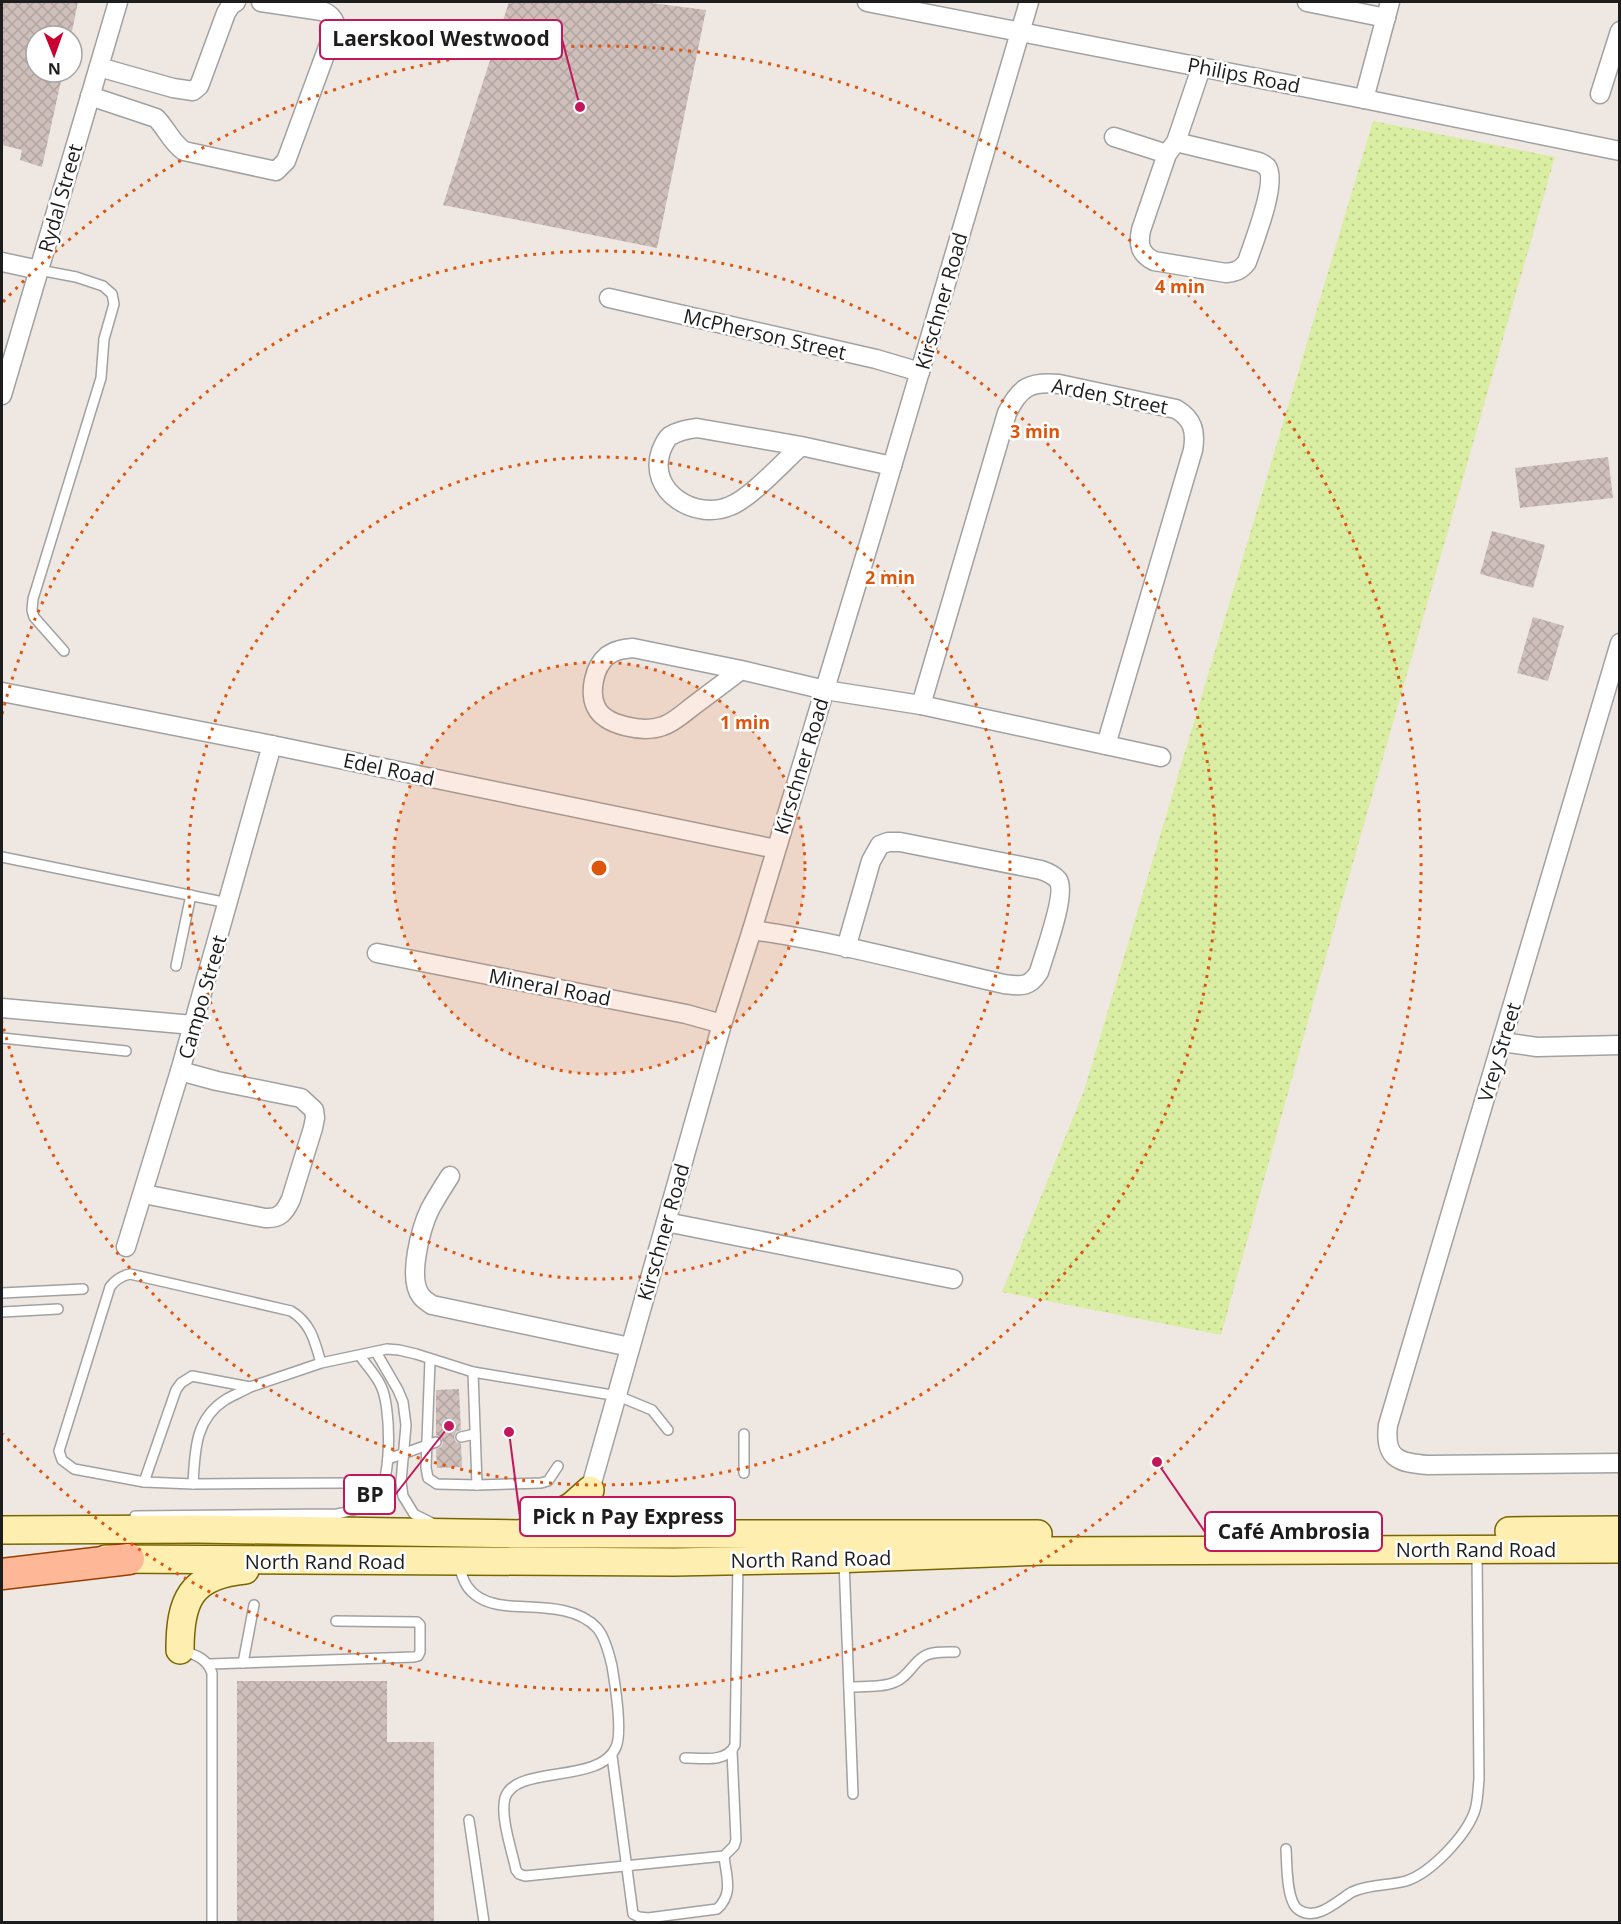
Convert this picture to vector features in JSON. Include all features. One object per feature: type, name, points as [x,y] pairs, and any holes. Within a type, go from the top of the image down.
[{"type":"main road","points":[[521,1534],[589,1494],[601,1516],[618,1534]]},
{"type":"main road","name":"North Rand Road","points":[[2,1530],[210,1529],[521,1534],[1126,1534],[1620,1530]]},
{"type":"main road","points":[[581,1533],[592,1546],[611,1551],[712,1551],[838,1559]]},
{"type":"main road","name":"North Rand Road","points":[[2,1560],[738,1561],[1043,1551],[1620,1549]]},
{"type":"main road","points":[[2,1574],[129,1559]]},
{"type":"main road","points":[[180,1650],[180,1630],[186,1604],[192,1592],[209,1579],[217,1575],[241,1571],[347,1561]]},
{"type":"street","name":"Rydal Street","points":[[2,395],[118,2]]},
{"type":"street","points":[[99,67],[173,88],[193,91],[199,86],[226,13],[236,2]]},
{"type":"street","points":[[90,96],[156,118],[175,145],[184,151],[276,171],[286,161],[336,25],[333,18],[322,11],[261,2]]},
{"type":"street","name":"Philips Road","points":[[867,2],[1620,151]]},
{"type":"street","name":"Kirschner Road","points":[[581,1533],[589,1494],[722,1024],[825,690],[1029,2]]},
{"type":"street","points":[[1307,2],[1388,10],[1364,99]]},
{"type":"street","points":[[1600,94],[1620,31]]},
{"type":"street","points":[[1114,136],[1171,148],[1259,162],[1267,167],[1270,176],[1268,196],[1247,262],[1242,268],[1236,272],[1226,273],[1154,261],[1145,257],[1140,249],[1141,230],[1171,148],[1201,68]]},
{"type":"street","points":[[2,262],[39,270]]},
{"type":"street","name":"McPherson Street","points":[[609,298],[876,359],[920,372]]},
{"type":"street","name":"Arden Street","points":[[921,705],[1007,413],[1020,391],[1038,384],[1059,384],[1176,409],[1185,415],[1191,424],[1195,439],[1193,450],[1106,745]]},
{"type":"street","points":[[801,446],[743,499],[729,507],[698,508],[681,502],[669,493],[661,482],[658,469],[662,447],[669,437],[681,431],[697,428],[801,446],[892,466]]},
{"type":"street","name":"Vrey Street","points":[[1620,643],[1386,1438],[1389,1450],[1397,1459],[1409,1464],[1620,1462]]},
{"type":"street","points":[[741,670],[664,726],[648,730],[628,727],[609,720],[597,709],[594,698],[594,683],[598,668],[606,657],[618,650],[633,648],[741,670],[825,690],[921,705],[1161,757]]},
{"type":"street","name":"Edel Road","points":[[2,692],[776,849]]},
{"type":"street","name":"Campo Street","points":[[126,1247],[144,1194],[229,903],[272,745]]},
{"type":"street","points":[[752,930],[792,936],[1004,984],[1027,984],[1033,981],[1039,972],[1059,905],[1060,886],[1057,879],[1041,870],[900,842],[880,844],[871,861],[846,948]]},
{"type":"street","name":"Mineral Road","points":[[377,953],[686,1014],[722,1024]]},
{"type":"street","points":[[2,1008],[193,1025]]},
{"type":"street","points":[[1502,1042],[1537,1047],[1620,1045]]},
{"type":"street","points":[[144,1194],[265,1218],[272,1219],[280,1216],[291,1199],[313,1128],[314,1110],[301,1098],[180,1071]]},
{"type":"street","points":[[450,1176],[431,1208],[414,1266],[414,1279],[422,1298],[432,1305],[630,1347]]},
{"type":"street","points":[[666,1222],[953,1279]]},
{"type":"lane","points":[[39,270],[76,277],[103,286],[112,294],[114,304],[104,339],[101,378],[33,599],[34,617],[64,651]]},
{"type":"lane","points":[[2,857],[229,903]]},
{"type":"lane","points":[[176,966],[191,895]]},
{"type":"lane","points":[[2,1038],[126,1051]]},
{"type":"lane","points":[[321,1364],[307,1324],[291,1311],[130,1274],[114,1281],[106,1298],[59,1454],[62,1460],[74,1469],[144,1482],[342,1483]]},
{"type":"lane","points":[[2,1293],[82,1289]]},
{"type":"lane","points":[[2,1312],[58,1309]]},
{"type":"lane","points":[[193,1484],[196,1441],[203,1425],[224,1401],[250,1388],[321,1364],[387,1349],[416,1354],[473,1372],[618,1396],[652,1410],[668,1430]]},
{"type":"lane","points":[[376,1352],[399,1390],[403,1402],[406,1425],[401,1482],[403,1496],[408,1507],[424,1520],[462,1532]]},
{"type":"lane","points":[[127,1516],[338,1514],[353,1511],[370,1503],[380,1494],[388,1472],[388,1411],[381,1385],[360,1356]]},
{"type":"lane","points":[[430,1360],[431,1443],[426,1468],[428,1478],[437,1484],[542,1484],[548,1481],[558,1466]]},
{"type":"lane","points":[[473,1372],[477,1485]]},
{"type":"lane","points":[[144,1482],[181,1383],[192,1376],[250,1388]]},
{"type":"lane","points":[[461,1437],[475,1434]]},
{"type":"lane","points":[[744,1434],[744,1473]]},
{"type":"lane","points":[[388,1459],[431,1443]]},
{"type":"lane","points":[[2,1530],[34,1523],[64,1520]]},
{"type":"lane","points":[[1286,1849],[1290,1896],[1294,1906],[1300,1912],[1308,1914],[1330,1907],[1352,1892],[1408,1880],[1420,1875],[1438,1860],[1466,1829],[1474,1812],[1479,1779],[1477,1549]]},
{"type":"lane","points":[[838,1559],[849,1687],[853,1794]]},
{"type":"lane","points":[[458,1561],[466,1586],[474,1594],[502,1605],[570,1612],[596,1628],[604,1640],[609,1656],[617,1699],[618,1745],[612,1756],[602,1763],[586,1769],[528,1780],[512,1788],[506,1797],[504,1811],[516,1870],[519,1874],[525,1876],[724,1856],[734,1846],[736,1840],[732,1751]]},
{"type":"lane","points":[[686,1758],[726,1756],[735,1745],[738,1561]]},
{"type":"lane","points":[[243,1664],[254,1605]]},
{"type":"lane","points":[[209,1664],[414,1657],[420,1652],[420,1624],[417,1622],[336,1621]]},
{"type":"lane","points":[[180,1650],[201,1657],[209,1664],[213,1683],[212,1923]]},
{"type":"lane","points":[[849,1687],[896,1682],[908,1674],[922,1657],[932,1653],[955,1652]]},
{"type":"lane","points":[[612,1756],[633,1914],[648,1918],[717,1909],[728,1894],[724,1856]]},
{"type":"lane","points":[[469,1820],[484,1923]]},
{"type":"green space","points":[[1373,121],[1555,157],[1316,992],[1221,1335],[1002,1292],[1084,1091]]},
{"type":"building","points":[[2,2],[78,2],[73,24],[24,24],[24,84],[60,84],[42,167],[20,160],[22,150],[2,145]]},
{"type":"building","points":[[509,2],[644,2],[706,10],[657,248],[443,205]]},
{"type":"building","points":[[1608,457],[1613,498],[1520,508],[1515,468]]},
{"type":"building","points":[[1492,531],[1545,545],[1533,588],[1480,574]]},
{"type":"building","points":[[1533,617],[1564,626],[1548,681],[1517,673]]},
{"type":"building","points":[[459,1389],[461,1430],[456,1432],[454,1438],[461,1444],[462,1467],[437,1468],[436,1449],[443,1443],[441,1437],[436,1435],[436,1390]]},
{"type":"building","points":[[237,1681],[387,1681],[387,1742],[434,1742],[434,1923],[237,1923]]},
{"type":"place","name":"Laerskool Westwood","points":[[580,107]]},
{"type":"place","name":"BP","points":[[449,1426]]},
{"type":"place","name":"Pick n Pay Express","points":[[509,1432]]},
{"type":"place","name":"Café Ambrosia","points":[[1157,1462]]}]
